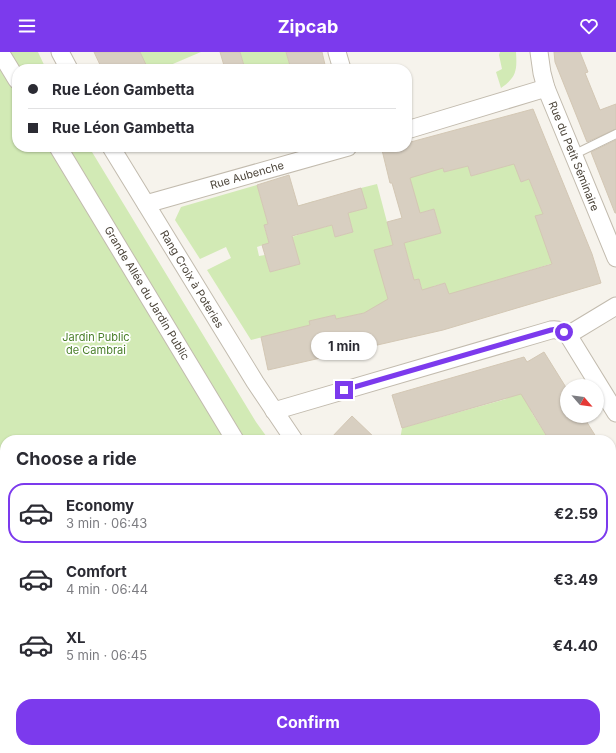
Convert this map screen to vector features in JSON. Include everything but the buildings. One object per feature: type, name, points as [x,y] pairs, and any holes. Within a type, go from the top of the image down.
[{"type":"street","points":[[0,52],[12,72]]},
{"type":"street","points":[[60,52],[66,64]]},
{"type":"street","points":[[337,52],[341,64]]},
{"type":"street","name":"Rue du Petit Séminaire","points":[[539,52],[546,88],[616,258]]},
{"type":"street","points":[[412,128],[546,88]]},
{"type":"street","name":"Grande Allée du Jardin Public","points":[[61,152],[232,435]]},
{"type":"street","name":"Rang Croix à Poteries","points":[[114,152],[255,382],[291,435]]},
{"type":"street","name":"Rue Aubenche","points":[[146,204],[330,152]]},
{"type":"street","points":[[568,335],[616,306]]},
{"type":"street","points":[[274,411],[557,329],[568,335],[616,413]]},
{"type":"lane","points":[[573,155],[616,134]]},
{"type":"green space","name":"Jardin Public de Cambrai","points":[[0,52],[38,52],[44,64],[12,64],[12,152],[92,152],[256,422],[265,435],[0,435]]},
{"type":"green space","points":[[140,52],[201,52],[173,64],[144,64]]},
{"type":"green space","points":[[240,52],[286,52],[290,64],[244,64]]},
{"type":"green space","points":[[500,52],[516,52],[515,73],[513,77],[501,88],[496,72],[502,69],[499,55]]},
{"type":"green space","points":[[504,117],[511,133],[521,182],[529,179],[543,214],[536,217],[560,261],[449,295],[445,283],[434,286],[437,296],[425,299],[419,279],[414,280],[404,243],[441,233],[434,209],[402,218],[395,192],[410,178],[440,160],[444,172],[468,166],[471,176],[491,170],[478,124]]},
{"type":"green space","points":[[377,184],[393,245],[375,250],[393,297],[369,312],[336,319],[335,315],[310,321],[310,325],[251,340],[207,270],[231,258],[226,247],[200,259],[175,220],[181,207],[257,185],[268,224],[264,226],[269,243],[257,247],[259,256],[265,255],[270,272],[299,264],[292,237],[306,232],[298,206],[314,201],[322,228],[332,225],[335,237],[353,232],[348,213],[366,208],[361,188]]},
{"type":"green space","points":[[523,377],[532,413],[546,435],[401,435],[402,428],[506,399]]},
{"type":"route","points":[[344,390],[551,330],[557,329],[564,332]]}]
